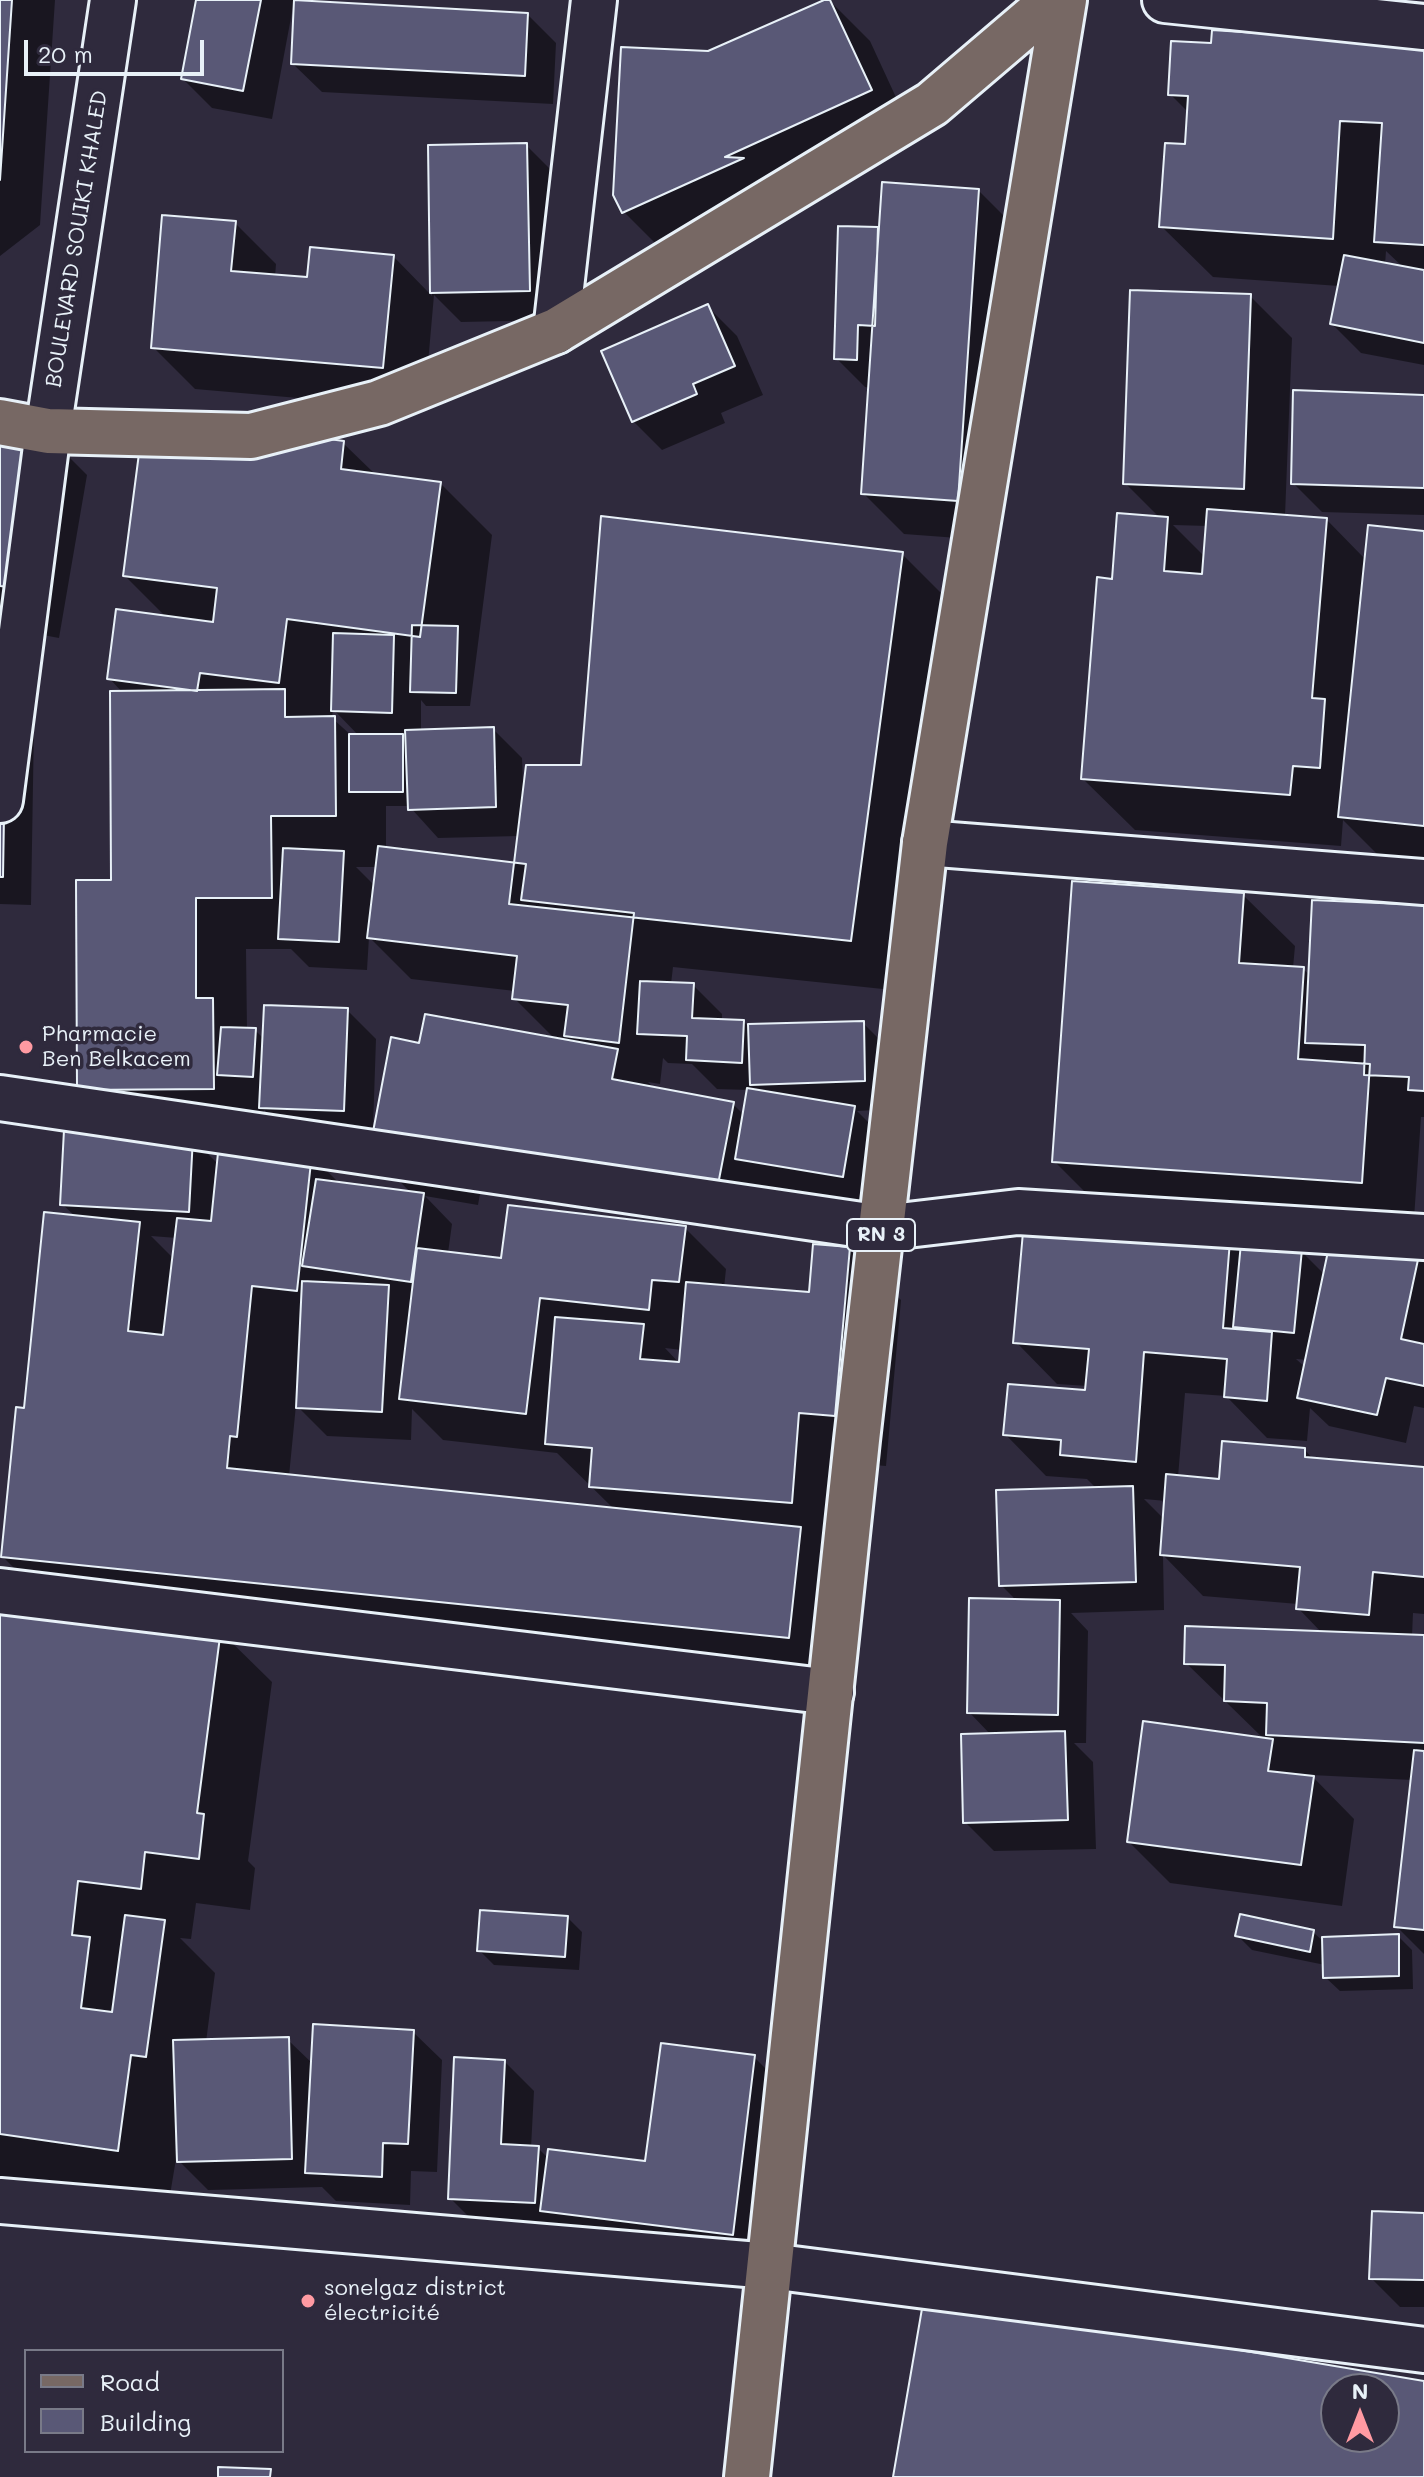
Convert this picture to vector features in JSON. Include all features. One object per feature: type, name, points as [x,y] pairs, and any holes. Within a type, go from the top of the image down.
[{"type":"main road","points":[[0,422],[48,431],[251,436],[379,403],[556,331],[932,104],[1054,0]]},
{"type":"main road","name":"RN 3","points":[[747,2477],[925,843],[1064,0]]},
{"type":"street","name":"BOULEVARD SOUIKI KHALED","points":[[0,800],[48,431],[113,0]]},
{"type":"street","points":[[556,331],[594,0]]},
{"type":"street","points":[[1165,0],[1424,27]]},
{"type":"street","points":[[925,843],[1424,882]]},
{"type":"street","points":[[0,1098],[882,1228],[1018,1212],[1424,1237]]},
{"type":"street","points":[[0,1591],[831,1692]]},
{"type":"street","points":[[0,2201],[770,2266],[1424,2350]]},
{"type":"building","points":[[0,0],[12,0],[0,180]]},
{"type":"building","points":[[196,0],[261,0],[243,91],[181,79]]},
{"type":"building","points":[[294,0],[528,13],[525,76],[291,64]]},
{"type":"building","points":[[830,0],[872,90],[725,157],[744,158],[622,213],[613,195],[621,47],[708,51]]},
{"type":"building","points":[[1212,30],[1424,44],[1424,245],[1374,242],[1382,123],[1340,121],[1333,239],[1159,227],[1165,143],[1185,144],[1188,96],[1168,95],[1171,41],[1211,43]]},
{"type":"building","points":[[527,143],[530,291],[430,293],[428,145]]},
{"type":"building","points":[[882,182],[979,189],[958,501],[861,494]]},
{"type":"building","points":[[162,215],[236,221],[231,271],[307,277],[310,247],[394,255],[383,368],[151,348]]},
{"type":"building","points":[[838,226],[878,227],[875,326],[858,325],[857,360],[834,359]]},
{"type":"building","points":[[1344,255],[1424,270],[1424,343],[1330,324]]},
{"type":"building","points":[[1130,290],[1251,294],[1244,489],[1123,484]]},
{"type":"building","points":[[708,304],[735,366],[693,384],[697,394],[632,422],[601,351]]},
{"type":"building","points":[[1293,390],[1424,395],[1424,488],[1291,484]]},
{"type":"building","points":[[0,415],[37,422],[8,587],[0,586]]},
{"type":"building","points":[[144,415],[344,441],[341,469],[441,482],[420,637],[287,619],[279,683],[200,673],[197,691],[107,679],[116,609],[213,622],[217,588],[123,576]]},
{"type":"building","points":[[1207,509],[1327,518],[1312,698],[1325,699],[1320,768],[1293,766],[1290,795],[1081,779],[1097,577],[1112,579],[1117,513],[1168,517],[1164,571],[1202,574]]},
{"type":"building","points":[[601,516],[903,552],[851,941],[509,904],[526,765],[581,765]]},
{"type":"building","points":[[1368,525],[1424,531],[1424,826],[1338,817]]},
{"type":"building","points":[[412,625],[458,626],[456,693],[410,692]]},
{"type":"building","points":[[333,633],[394,635],[392,713],[331,711]]},
{"type":"building","points":[[285,689],[285,717],[335,716],[336,816],[271,816],[272,898],[196,898],[196,998],[213,998],[214,1089],[77,1090],[76,880],[111,880],[110,691]]},
{"type":"building","points":[[0,693],[6,693],[3,877],[0,877]]},
{"type":"building","points":[[494,727],[496,807],[408,810],[405,730]]},
{"type":"building","points":[[349,734],[403,734],[403,792],[349,792]]},
{"type":"building","points":[[378,846],[526,864],[521,900],[634,913],[619,1043],[564,1036],[568,1005],[512,999],[517,956],[367,938]]},
{"type":"building","points":[[283,848],[344,851],[339,942],[278,939]]},
{"type":"building","points":[[1072,881],[1244,893],[1239,963],[1304,967],[1298,1059],[1370,1064],[1362,1183],[1052,1162]]},
{"type":"building","points":[[1312,900],[1424,905],[1424,1091],[1408,1090],[1409,1077],[1364,1075],[1365,1045],[1305,1043]]},
{"type":"building","points":[[640,981],[694,983],[692,1018],[744,1020],[742,1063],[686,1060],[687,1036],[637,1034]]},
{"type":"building","points":[[264,1005],[348,1008],[344,1111],[259,1108]]},
{"type":"building","points":[[425,1014],[618,1049],[612,1079],[734,1102],[716,1195],[369,1153],[391,1037],[419,1043]]},
{"type":"building","points":[[864,1021],[865,1081],[750,1085],[748,1024]]},
{"type":"building","points":[[221,1027],[256,1028],[253,1077],[217,1075]]},
{"type":"building","points":[[747,1088],[855,1106],[843,1177],[735,1159]]},
{"type":"building","points":[[64,1130],[193,1137],[189,1212],[60,1205]]},
{"type":"building","points":[[219,1143],[312,1153],[297,1291],[252,1286],[237,1437],[230,1436],[227,1468],[801,1527],[789,1638],[1,1557],[16,1407],[24,1408],[44,1212],[140,1222],[128,1331],[163,1335],[177,1218],[211,1221]]},
{"type":"building","points":[[316,1179],[424,1193],[411,1282],[302,1266]]},
{"type":"building","points":[[508,1205],[686,1226],[679,1282],[652,1280],[649,1310],[540,1298],[526,1414],[399,1399],[417,1248],[501,1258]]},
{"type":"building","points":[[1024,1221],[1231,1228],[1223,1328],[1272,1332],[1267,1401],[1224,1397],[1227,1359],[1144,1352],[1136,1462],[1060,1455],[1061,1440],[1003,1435],[1008,1384],[1085,1390],[1089,1349],[1013,1343]]},
{"type":"building","points":[[1331,1237],[1419,1255],[1401,1339],[1424,1344],[1424,1386],[1386,1378],[1377,1415],[1297,1398]]},
{"type":"building","points":[[1241,1243],[1302,1249],[1294,1333],[1233,1327]]},
{"type":"building","points":[[813,1244],[850,1247],[835,1416],[799,1413],[792,1503],[589,1487],[592,1448],[545,1444],[555,1317],[644,1324],[640,1359],[679,1362],[686,1282],[809,1292]]},
{"type":"building","points":[[302,1281],[389,1285],[382,1412],[296,1408]]},
{"type":"building","points":[[1222,1441],[1305,1448],[1305,1457],[1424,1467],[1424,1577],[1373,1572],[1369,1615],[1296,1609],[1300,1567],[1160,1555],[1166,1474],[1219,1479]]},
{"type":"building","points":[[1133,1486],[1136,1582],[999,1586],[996,1490]]},
{"type":"building","points":[[969,1598],[1060,1600],[1058,1715],[967,1713]]},
{"type":"building","points":[[0,1600],[221,1629],[197,1813],[204,1814],[199,1859],[145,1852],[141,1889],[78,1881],[72,1935],[90,1937],[81,2008],[112,2012],[125,1915],[165,1920],[146,2057],[131,2055],[118,2151],[0,2134]]},
{"type":"building","points":[[1185,1626],[1424,1635],[1424,1743],[1266,1735],[1267,1703],[1224,1701],[1225,1665],[1184,1664]]},
{"type":"building","points":[[1143,1721],[1273,1739],[1268,1771],[1314,1776],[1301,1865],[1127,1842]]},
{"type":"building","points":[[1065,1731],[1068,1820],[963,1823],[961,1734]]},
{"type":"building","points":[[1414,1750],[1424,1751],[1424,1930],[1394,1927]]},
{"type":"building","points":[[480,1910],[568,1916],[565,1957],[477,1951]]},
{"type":"building","points":[[1240,1914],[1314,1930],[1310,1952],[1235,1936]]},
{"type":"building","points":[[1399,1934],[1399,1976],[1323,1978],[1322,1937]]},
{"type":"building","points":[[313,2024],[414,2030],[408,2144],[383,2143],[382,2177],[305,2173]]},
{"type":"building","points":[[289,2037],[292,2159],[177,2162],[173,2040]]},
{"type":"building","points":[[661,2043],[755,2055],[733,2235],[540,2211],[548,2149],[645,2161]]},
{"type":"building","points":[[454,2057],[505,2060],[501,2144],[539,2146],[535,2203],[448,2199]]},
{"type":"building","points":[[1372,2211],[1424,2213],[1424,2280],[1369,2279]]},
{"type":"building","points":[[924,2297],[1376,2373],[1320,2373],[1320,2453],[1400,2453],[1400,2377],[1424,2381],[1424,2477],[893,2477]]},
{"type":"building","points":[[218,2467],[271,2469],[270,2477],[218,2477]]},
{"type":"place","name":"Pharmacie Ben Belkacem","points":[[26,1047]]},
{"type":"place","name":"sonelgaz district électricité","points":[[308,2301]]}]
